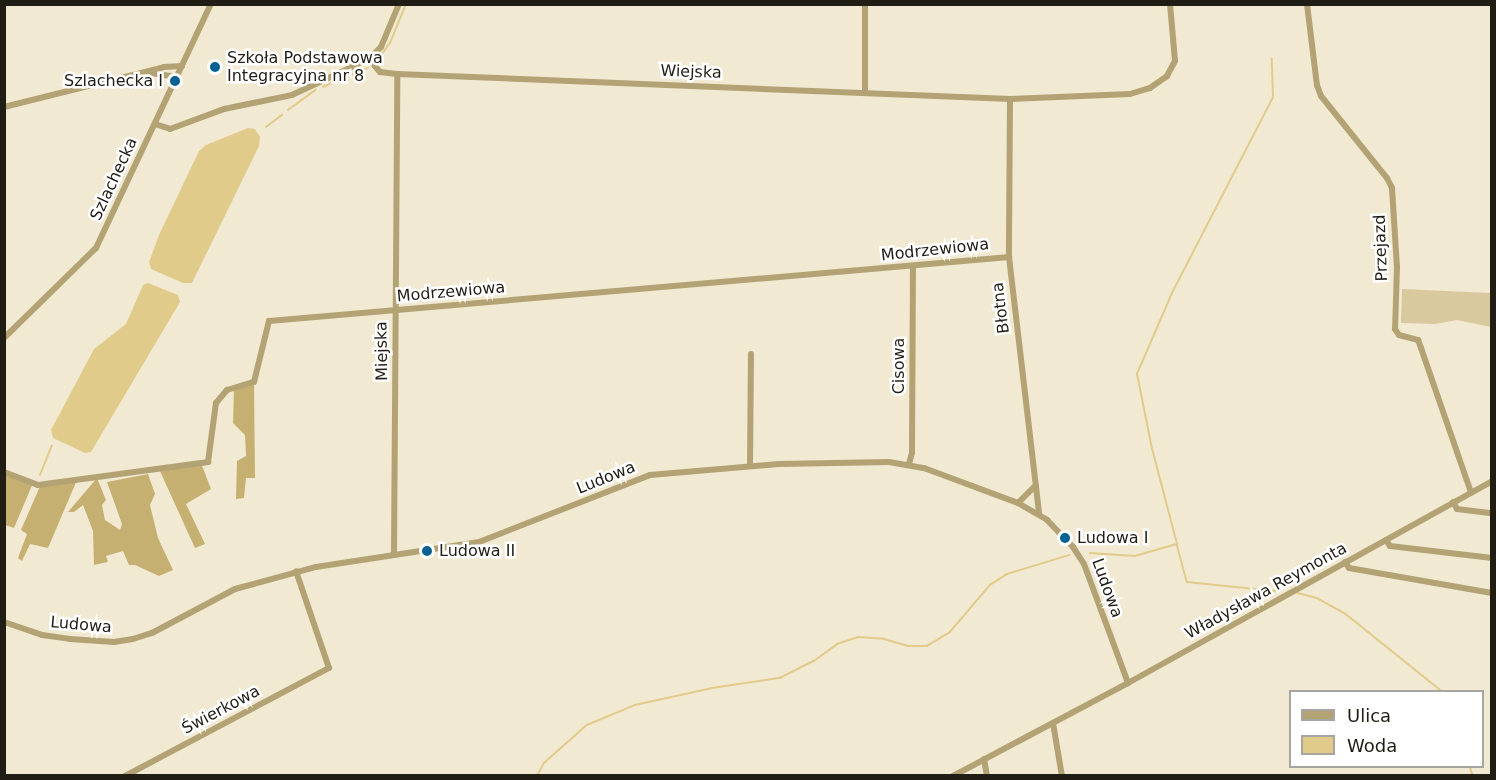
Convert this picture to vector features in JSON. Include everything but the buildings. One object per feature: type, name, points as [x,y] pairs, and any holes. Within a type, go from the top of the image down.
[{"type":"street","name":"Szlachecka","points":[[4,338],[96,248],[212,4]]},
{"type":"street","points":[[155,124],[170,129],[224,109],[292,95],[369,59],[381,47],[399,4]]},
{"type":"street","points":[[865,4],[865,92]]},
{"type":"street","name":"Wiejska","points":[[369,59],[380,72],[397,74],[1010,99],[1130,94],[1150,88],[1167,76],[1175,61],[1170,4]]},
{"type":"street","name":"Przejazd","points":[[1307,4],[1317,85],[1321,96],[1387,178],[1392,188],[1397,267],[1395,329],[1399,335],[1418,340],[1470,492]]},
{"type":"street","points":[[4,107],[164,67],[182,66]]},
{"type":"street","points":[[147,73],[177,77]]},
{"type":"street","name":"Miejska","points":[[394,555],[397,74]]},
{"type":"street","name":"Błotna","points":[[1010,99],[1009,257],[1039,513]]},
{"type":"street","name":"Modrzewiowa","points":[[4,472],[38,485],[208,462],[216,403],[227,390],[254,382],[269,321],[1009,257]]},
{"type":"street","name":"Cisowa","points":[[909,464],[912,453],[913,267]]},
{"type":"street","points":[[750,466],[751,354]]},
{"type":"street","name":"Ludowa","points":[[4,622],[42,635],[70,639],[114,642],[133,639],[161,629],[235,589],[296,571],[462,546],[487,540],[650,475],[750,466],[875,462],[909,464],[1018,503],[1039,513],[1080,556],[1128,682]]},
{"type":"street","name":"Władysława Reymonta","points":[[954,776],[1491,481]]},
{"type":"street","points":[[1018,503],[1036,485]]},
{"type":"street","points":[[1453,502],[1457,509],[1491,513]]},
{"type":"street","points":[[1386,540],[1390,546],[1491,558]]},
{"type":"street","points":[[1345,562],[1349,568],[1491,592]]},
{"type":"street","name":"Świerkowa","points":[[125,776],[329,668],[296,571]]},
{"type":"street","points":[[1053,723],[1062,776]]},
{"type":"street","points":[[984,759],[987,776]]},
{"type":"shaded area","points":[[1402,289],[1491,293],[1491,327],[1457,320],[1435,324],[1401,323]]},
{"type":"shaded area","points":[[254,382],[255,478],[246,478],[244,498],[236,499],[237,461],[246,456],[245,435],[233,423],[234,388]]},
{"type":"shaded area","points":[[201,463],[211,489],[186,504],[205,544],[195,548],[159,469]]},
{"type":"shaded area","points":[[4,472],[33,483],[14,528],[5,525]]},
{"type":"shaded area","points":[[148,474],[155,494],[150,505],[158,538],[173,570],[159,576],[135,565],[129,565],[123,551],[106,556],[108,562],[94,565],[93,531],[83,505],[74,512],[68,512],[97,478],[106,500],[102,505],[105,520],[120,530],[122,524],[107,482]]},
{"type":"shaded area","points":[[77,480],[48,548],[30,544],[22,561],[18,558],[27,534],[21,530],[41,484]]},
{"type":"water","points":[[248,128],[255,129],[260,137],[259,146],[192,283],[183,283],[151,269],[149,262],[159,235],[199,151],[206,145]]},
{"type":"water","points":[[148,283],[178,295],[180,302],[91,452],[85,453],[53,438],[51,430],[94,349],[126,324],[143,285]]},
{"type":"waterway","points":[[378,60],[390,43],[406,4]]},
{"type":"waterway","points":[[1090,553],[1135,556],[1177,544],[1152,449],[1137,374],[1172,293],[1273,97],[1272,59]]},
{"type":"waterway","points":[[344,78],[368,68]]},
{"type":"waterway","points":[[323,87],[338,80]]},
{"type":"waterway","points":[[288,110],[316,90]]},
{"type":"waterway","points":[[266,127],[282,115]]},
{"type":"waterway","points":[[40,475],[52,446]]},
{"type":"waterway","points":[[1177,544],[1187,582],[1276,591]]},
{"type":"waterway","points":[[537,776],[544,763],[587,725],[635,705],[712,688],[780,678],[814,661],[837,644],[858,637],[884,639],[908,646],[927,646],[950,632],[990,585],[1007,574],[1069,555]]},
{"type":"waterway","points":[[1298,593],[1317,598],[1346,614],[1441,690]]},
{"type":"waterway","points":[[1471,768],[1473,776]]},
{"type":"place","name":"Szkoła Podstawowa Integracyjna nr 8","points":[[215,67]]},
{"type":"place","name":"Szlachecka I","points":[[175,81]]},
{"type":"place","name":"Ludowa I","points":[[1065,538]]},
{"type":"place","name":"Ludowa II","points":[[427,551]]}]
